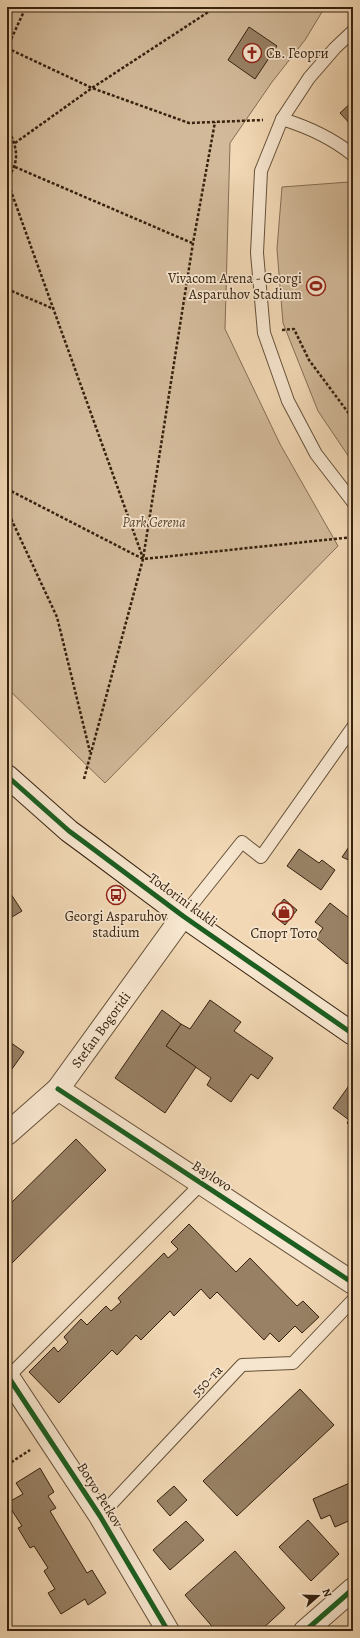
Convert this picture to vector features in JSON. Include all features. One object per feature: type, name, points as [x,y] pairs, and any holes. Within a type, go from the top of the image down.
[{"type":"street","name":"Todorini kukli","points":[[7,776],[69,831],[183,916],[353,1034]]},
{"type":"street","name":"Stefan Bogoridi","points":[[7,1134],[58,1090],[183,916]]},
{"type":"street","name":"Baylovo","points":[[58,1090],[353,1283]]},
{"type":"street","name":"Botyo Petkov","points":[[8,1376],[100,1516],[168,1631]]},
{"type":"street","points":[[305,1631],[353,1589]]},
{"type":"lane","points":[[353,31],[335,48],[308,78],[282,119],[262,171],[257,253],[264,333],[288,401],[316,454],[353,502]]},
{"type":"lane","points":[[282,119],[307,127],[340,144],[353,155]]},
{"type":"lane","points":[[183,916],[242,842],[261,857],[353,726]]},
{"type":"lane","points":[[8,1376],[202,1183]]},
{"type":"lane","name":"550-та","points":[[100,1516],[242,1366],[293,1363],[353,1300]]},
{"type":"path","points":[[26,7],[7,48],[92,88],[189,124],[282,119]]},
{"type":"path","points":[[15,143],[92,88],[216,7]]},
{"type":"path","points":[[84,779],[143,559],[193,243],[215,122]]},
{"type":"path","points":[[7,127],[15,143],[17,160],[15,167],[7,180],[143,559]]},
{"type":"path","points":[[15,167],[193,243]]},
{"type":"path","points":[[7,289],[54,309]]},
{"type":"path","points":[[264,333],[294,329],[309,360],[353,419]]},
{"type":"path","points":[[7,489],[143,559],[353,537]]},
{"type":"path","points":[[7,510],[57,617],[91,752]]},
{"type":"green space","name":"Park Gerena","points":[[7,7],[325,7],[305,40],[272,82],[230,143],[225,329],[280,444],[338,546],[105,783],[7,688]]},
{"type":"green space","name":"Vivacom Arena - Georgi Asparuhov Stadium","points":[[349,182],[353,185],[353,463],[318,411],[283,323],[277,249],[282,187]]},
{"type":"building","name":"Св. Георги","points":[[249,27],[277,46],[255,79],[228,60]]},
{"type":"building","points":[[353,101],[353,127],[340,113]]},
{"type":"building","points":[[353,841],[353,862],[342,857]]},
{"type":"building","points":[[299,849],[319,863],[322,860],[335,870],[321,890],[287,866]]},
{"type":"building","points":[[7,888],[22,911],[7,920]]},
{"type":"building","name":"Спорт Тото","points":[[284,899],[297,910],[285,925],[272,914]]},
{"type":"building","points":[[330,903],[353,921],[353,956],[347,964],[316,938],[323,928],[315,922]]},
{"type":"building","points":[[210,1000],[241,1022],[234,1031],[273,1058],[258,1079],[251,1074],[231,1102],[207,1085],[211,1078],[166,1046],[181,1024],[190,1029]]},
{"type":"building","points":[[162,1010],[181,1024],[166,1046],[196,1067],[165,1113],[115,1078]]},
{"type":"building","points":[[7,1040],[24,1052],[7,1076]]},
{"type":"building","points":[[353,1080],[353,1128],[347,1123],[349,1120],[333,1108]]},
{"type":"building","points":[[76,1139],[106,1170],[7,1268],[7,1207]]},
{"type":"building","points":[[189,1224],[236,1272],[250,1258],[297,1306],[303,1301],[319,1317],[302,1333],[295,1326],[279,1342],[270,1333],[264,1340],[217,1292],[210,1299],[201,1289],[174,1316],[170,1311],[141,1340],[136,1335],[117,1355],[112,1350],[59,1403],[29,1372],[54,1347],[58,1352],[68,1342],[64,1337],[81,1319],[87,1325],[106,1306],[111,1311],[121,1302],[118,1298],[164,1253],[168,1258],[178,1249],[171,1242]]},
{"type":"building","points":[[300,1389],[334,1425],[237,1516],[203,1481]]},
{"type":"building","points":[[40,1468],[54,1492],[48,1496],[56,1508],[50,1511],[87,1573],[92,1570],[106,1593],[88,1605],[85,1599],[61,1614],[48,1593],[55,1589],[44,1571],[48,1568],[34,1546],[30,1548],[18,1528],[22,1526],[7,1503],[23,1494],[16,1483]]},
{"type":"building","points":[[352,1482],[353,1508],[351,1509],[353,1519],[335,1527],[330,1515],[321,1519],[313,1499]]},
{"type":"building","points":[[174,1486],[187,1500],[170,1516],[157,1501]]},
{"type":"building","points":[[308,1520],[339,1554],[311,1581],[279,1547]]},
{"type":"building","points":[[186,1521],[204,1540],[170,1570],[153,1550]]},
{"type":"building","points":[[235,1551],[285,1608],[260,1631],[216,1631],[185,1595]]},
{"type":"cycle path","points":[[7,776],[69,831],[183,916],[353,1034]]},
{"type":"cycle path","points":[[58,1089],[353,1283]]},
{"type":"cycle path","points":[[7,1375],[100,1516],[168,1631]]},
{"type":"cycle path","points":[[305,1631],[353,1589]]},
{"type":"place","name":"Св. Георги","points":[[252,53]]},
{"type":"place","name":"Vivacom Arena - Georgi Asparuhov Stadium","points":[[316,286]]},
{"type":"place","name":"Georgi Asparuhov stadium","points":[[116,895]]},
{"type":"place","name":"Спорт Тото","points":[[284,912]]}]
